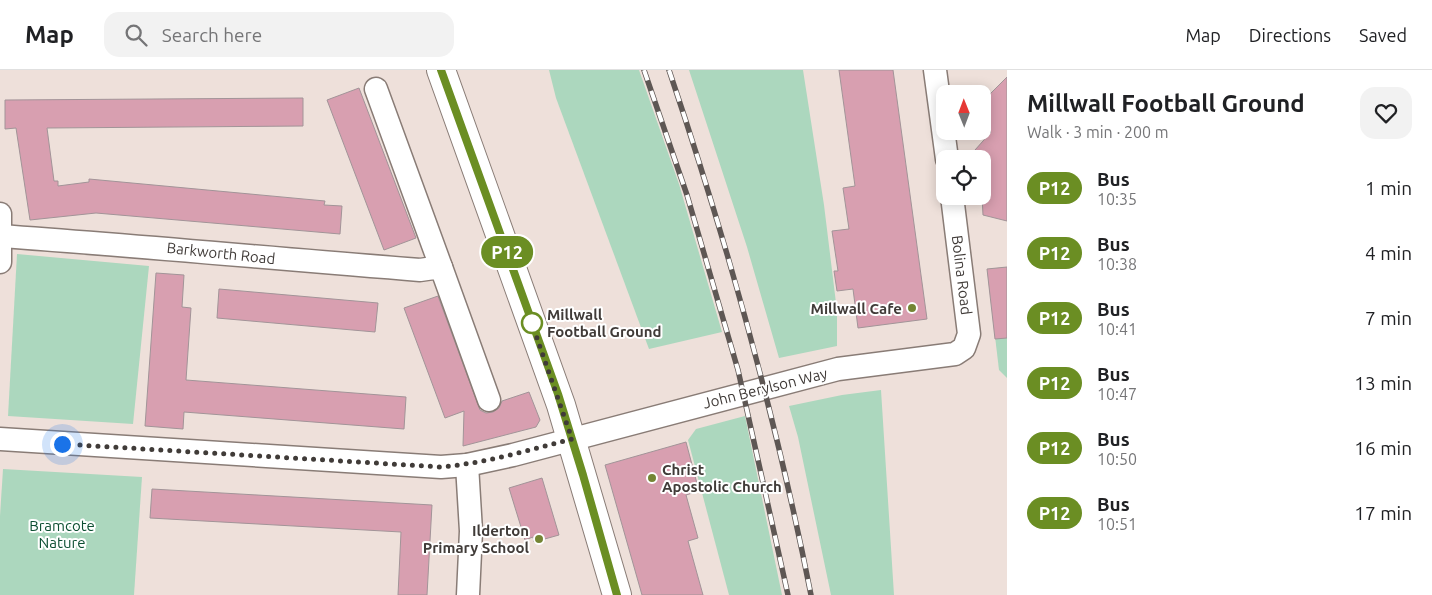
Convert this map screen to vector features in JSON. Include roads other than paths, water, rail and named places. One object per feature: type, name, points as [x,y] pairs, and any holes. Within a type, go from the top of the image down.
[{"type":"street","points":[[441,70],[572,439],[617,595]]},
{"type":"street","points":[[936,70],[946,150]]},
{"type":"street","points":[[376,89],[489,400]]},
{"type":"street","name":"Bolina Road","points":[[953,205],[969,328],[967,344],[960,351]]},
{"type":"street","points":[[0,229],[0,262]]},
{"type":"street","name":"Barkworth Road","points":[[0,229],[217,254],[420,270],[441,267]]},
{"type":"street","name":"John Berylson Way","points":[[0,440],[441,467],[467,465],[838,369],[948,355],[960,351]]},
{"type":"street","points":[[467,465],[471,531],[468,595]]},
{"type":"railway","points":[[644,70],[687,195],[738,370],[788,595]]},
{"type":"railway","points":[[669,70],[711,200],[749,330],[782,462],[811,595]]},
{"type":"place","name":"Millwall Cafe","points":[[912,308]]},
{"type":"place","name":"Millwall Football Ground","points":[[532,323]]},
{"type":"place","name":"Christ Apostolic Church","points":[[652,478]]},
{"type":"place","name":"Ilderton Primary School","points":[[539,539]]},
{"type":"park label","name":"Bramcote Nature","points":[[62,534]]}]
